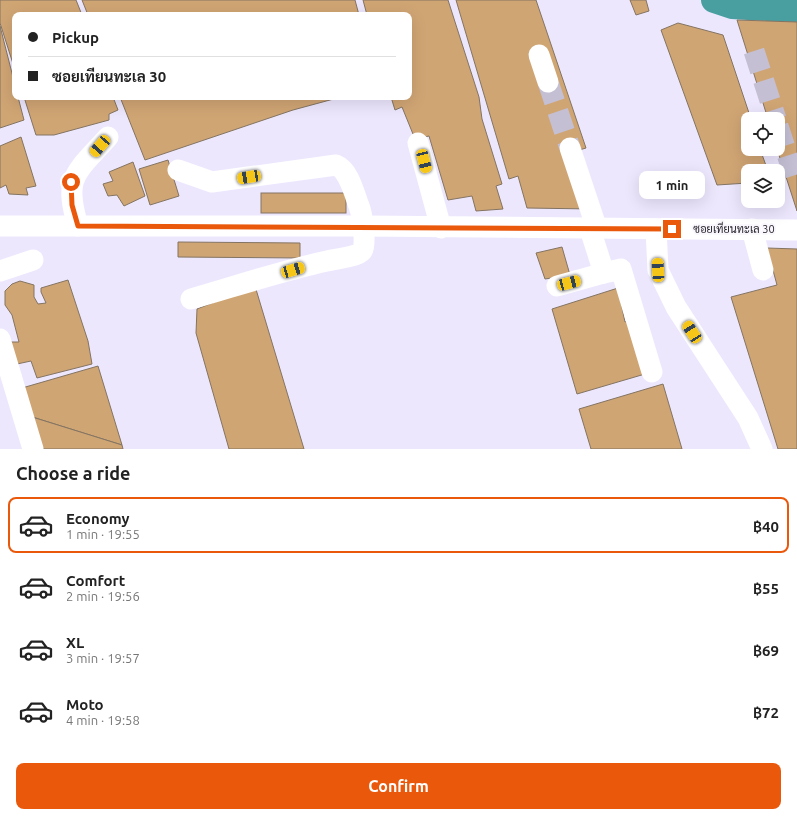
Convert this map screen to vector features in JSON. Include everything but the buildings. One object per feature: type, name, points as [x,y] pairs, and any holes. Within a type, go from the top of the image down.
[{"type":"street","points":[[539,55],[548,82]]},
{"type":"street","points":[[78,226],[72,205],[71,182],[76,173],[108,137]]},
{"type":"street","points":[[418,143],[442,228]]},
{"type":"street","points":[[570,148],[594,229],[604,273]]},
{"type":"street","points":[[178,170],[212,182],[336,165],[344,170],[361,210],[365,245],[362,251],[356,255],[322,262],[191,299]]},
{"type":"street","name":"ซอยเทียนทะเล 30","points":[[0,226],[363,226],[442,228],[797,230]]},
{"type":"street","points":[[656,229],[658,270],[676,307],[748,418],[762,449]]},
{"type":"street","points":[[752,229],[763,270]]},
{"type":"street","points":[[0,271],[33,260]]},
{"type":"street","points":[[557,286],[621,269],[652,372]]},
{"type":"street","points":[[0,339],[34,449]]},
{"type":"waterway","points":[[714,0],[732,6],[797,10]]},
{"type":"tunnel","points":[[754,51],[774,112]]},
{"type":"tunnel","points":[[548,82],[570,148]]},
{"type":"tunnel","points":[[785,148],[797,185]]},
{"type":"route","points":[[71,182],[72,205],[78,226],[363,226],[442,228],[672,229]]}]
